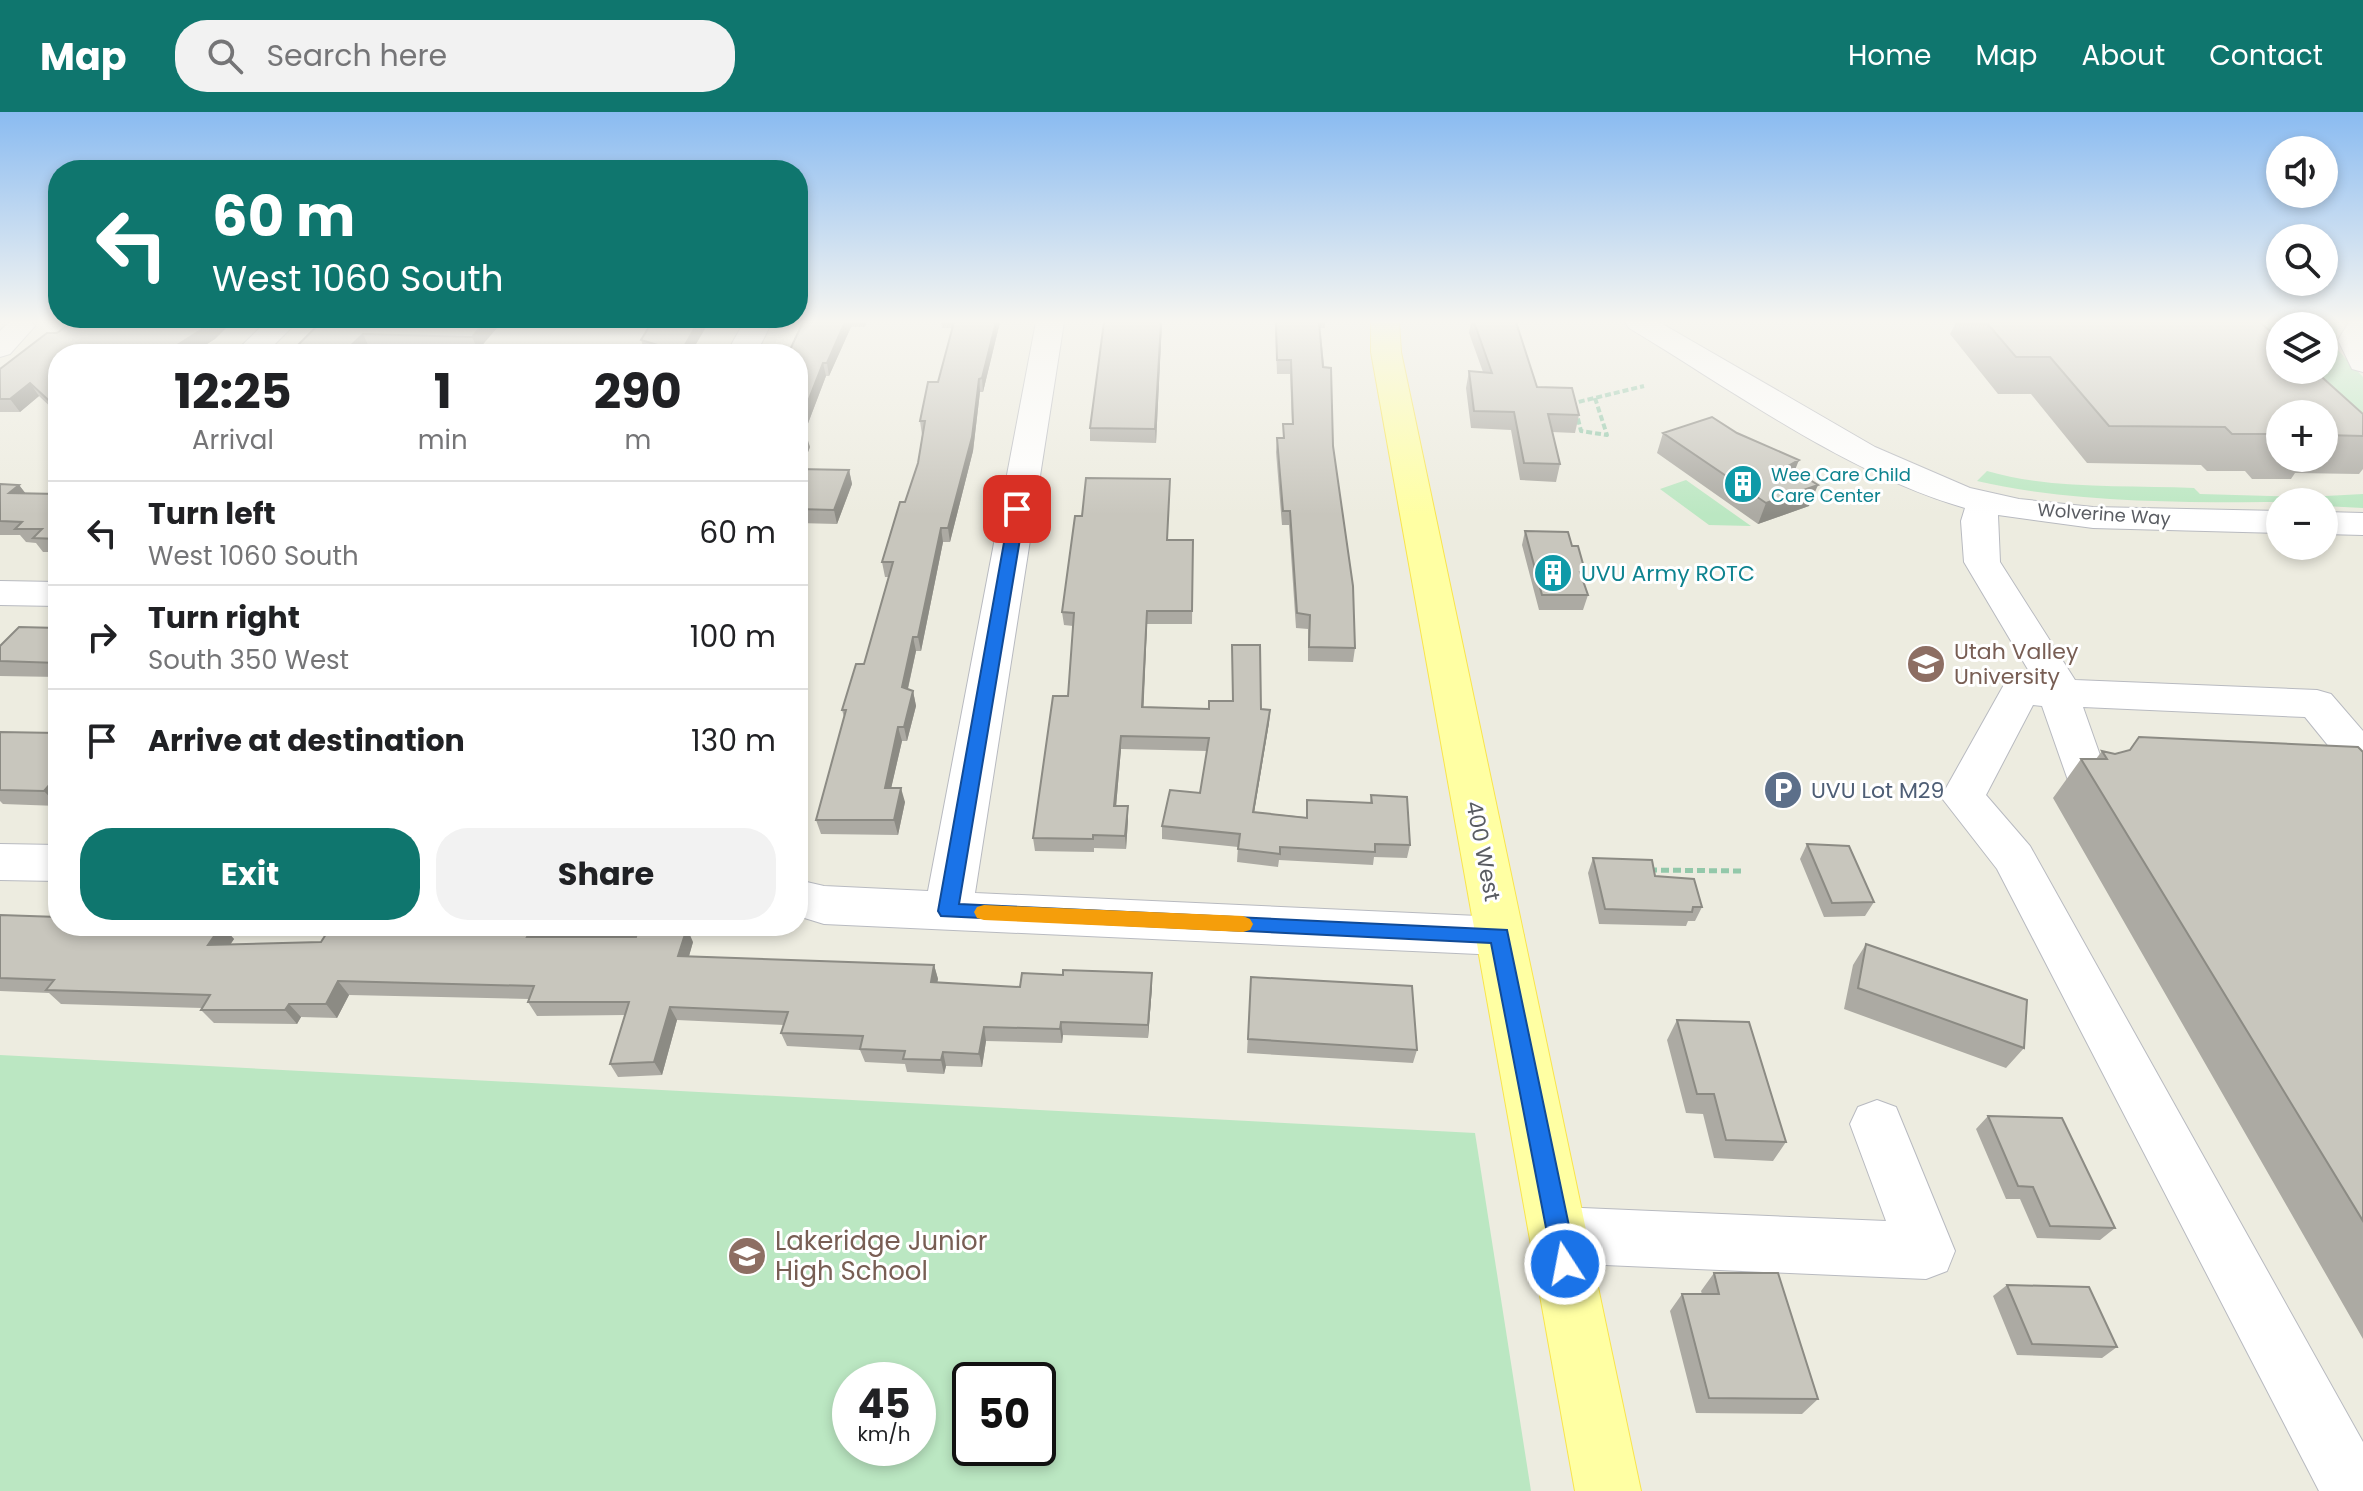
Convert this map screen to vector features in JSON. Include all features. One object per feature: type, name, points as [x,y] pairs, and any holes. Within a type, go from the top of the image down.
[{"type":"main road","name":"400 West","points":[[1391,386],[1608,1491]]},
{"type":"street","points":[[948,911],[1039,386]]},
{"type":"street","name":"Wolverine Way","points":[[1749,386],[1905,477],[1984,502],[2069,516],[2266,522]]},
{"type":"street","points":[[1984,502],[1979,521],[1982,562],[2062,692],[2062,712],[2085,775]]},
{"type":"street","points":[[2338,523],[2363,524]]},
{"type":"street","points":[[0,593],[48,594]]},
{"type":"street","points":[[2354,1491],[2014,858],[1963,797],[2020,691],[2317,704],[2363,759]]},
{"type":"street","points":[[0,862],[48,863]]},
{"type":"street","points":[[808,901],[824,905],[1500,936]]},
{"type":"street","points":[[1559,1235],[1926,1251],[1877,1124]]},
{"type":"path","points":[[1595,398],[1607,435],[1581,431],[1574,403],[1643,386]]},
{"type":"path","points":[[1568,407],[1575,407]]},
{"type":"path","points":[[1572,420],[1579,420]]},
{"type":"path","points":[[1642,870],[1744,871]]},
{"type":"green space","points":[[2307,386],[2363,386],[2363,442],[2338,417],[2338,400],[2321,400]]},
{"type":"green space","points":[[1987,471],[2063,484],[2194,488],[2200,494],[2266,496],[2266,502],[2106,499],[1977,481]]},
{"type":"green space","points":[[1686,480],[1751,526],[1709,525],[1660,489]]},
{"type":"green space","points":[[2363,494],[2363,508],[2338,507],[2338,495]]},
{"type":"green space","name":"Lakeridge Junior High School","points":[[0,1055],[1475,1133],[1531,1491],[0,1491]]},
{"type":"building","points":[[0,386],[26,386],[10,399],[0,399]]},
{"type":"building","points":[[34,386],[48,386],[48,400]]},
{"type":"building","points":[[808,386],[814,386],[808,401]]},
{"type":"building","points":[[927,386],[978,386],[972,437],[948,528],[941,528],[918,637],[913,637],[902,687],[913,691],[904,727],[898,727],[885,788],[901,788],[894,820],[816,820],[846,710],[842,710],[856,664],[864,664],[893,562],[882,562],[900,502],[905,502],[918,463],[925,421],[920,421]]},
{"type":"building","points":[[1096,386],[1157,386],[1155,429],[1090,428]]},
{"type":"building","points":[[1292,386],[1331,386],[1333,446],[1353,586],[1355,648],[1309,647],[1310,615],[1297,613],[1290,511],[1283,511],[1277,438],[1284,438],[1283,424],[1293,424]]},
{"type":"building","points":[[1471,386],[1537,386],[1572,388],[1579,415],[1548,414],[1560,464],[1524,463],[1514,412],[1474,411]]},
{"type":"building","points":[[2075,386],[2332,386],[2363,414],[2363,436],[2338,435],[2338,400],[2266,400],[2266,434],[2232,434],[2225,427],[2109,426]]},
{"type":"building","points":[[1712,417],[1737,433],[1799,460],[1788,466],[1818,485],[1766,503],[1663,433]]},
{"type":"building","points":[[808,469],[849,470],[834,510],[808,509]]},
{"type":"building","points":[[1086,478],[1170,479],[1167,540],[1193,540],[1192,611],[1147,611],[1142,707],[1209,709],[1209,701],[1233,701],[1232,645],[1260,645],[1261,709],[1270,710],[1253,812],[1307,818],[1307,800],[1372,803],[1371,795],[1407,797],[1410,845],[1375,844],[1375,852],[1280,847],[1280,854],[1238,849],[1240,834],[1162,826],[1170,790],[1200,793],[1209,738],[1121,736],[1114,806],[1128,806],[1125,836],[1033,838],[1053,696],[1068,696],[1074,613],[1062,612],[1075,516],[1082,516]]},
{"type":"building","points":[[0,484],[19,485],[9,493],[48,494],[48,539],[33,538],[42,529],[15,529],[22,522],[0,521]]},
{"type":"building","name":"UVU Army ROTC","points":[[1525,531],[1568,532],[1572,546],[1578,546],[1585,571],[1580,572],[1588,595],[1542,595]]},
{"type":"building","points":[[19,627],[48,628],[48,663],[0,661],[0,646]]},
{"type":"building","points":[[0,732],[48,733],[48,786],[44,791],[0,790]]},
{"type":"building","points":[[2139,737],[2358,747],[2363,752],[2363,1221],[2081,759],[2107,759],[2102,751],[2115,754],[2130,750]]},
{"type":"building","points":[[1807,844],[1849,846],[1874,902],[1832,903]]},
{"type":"building","points":[[1593,858],[1652,860],[1655,876],[1694,879],[1702,907],[1693,907],[1692,912],[1605,909]]},
{"type":"building","points":[[0,915],[48,917],[48,936],[214,936],[208,945],[321,942],[325,936],[684,936],[678,956],[934,965],[931,982],[1020,987],[1022,973],[1063,975],[1063,970],[1152,973],[1148,1025],[1061,1022],[1060,1029],[984,1027],[979,1054],[943,1052],[941,1060],[903,1059],[905,1051],[860,1049],[863,1036],[781,1033],[788,1012],[670,1007],[654,1062],[610,1064],[629,1002],[528,1002],[534,986],[338,981],[326,1004],[289,1004],[285,1010],[201,1010],[210,995],[46,990],[54,980],[0,978]]},
{"type":"building","points":[[1866,944],[2027,1000],[2024,1048],[1858,988]]},
{"type":"building","points":[[1251,977],[1412,986],[1417,1050],[1248,1039]]},
{"type":"building","points":[[1677,1020],[1749,1022],[1786,1142],[1726,1140],[1714,1094],[1697,1094]]},
{"type":"building","points":[[1988,1116],[2062,1118],[2115,1228],[2050,1226],[2033,1187],[2018,1186]]},
{"type":"building","points":[[1714,1273],[1778,1273],[1818,1399],[1709,1398],[1682,1294],[1719,1294]]},
{"type":"building","points":[[2007,1285],[2089,1287],[2117,1347],[2032,1344]]},
{"type":"slow traffic","points":[[984,912],[1243,924]]},
{"type":"place","name":"Wee Care Child Care Center","points":[[1743,484]]},
{"type":"place","name":"UVU Army ROTC","points":[[1553,573]]},
{"type":"place","name":"Utah Valley University","points":[[1926,664]]},
{"type":"place","name":"UVU Lot M29","points":[[1783,790]]},
{"type":"place","name":"Lakeridge Junior High School","points":[[747,1256]]},
{"type":"route","points":[[1017,509],[948,911],[1500,936],[1565,1264]]}]
